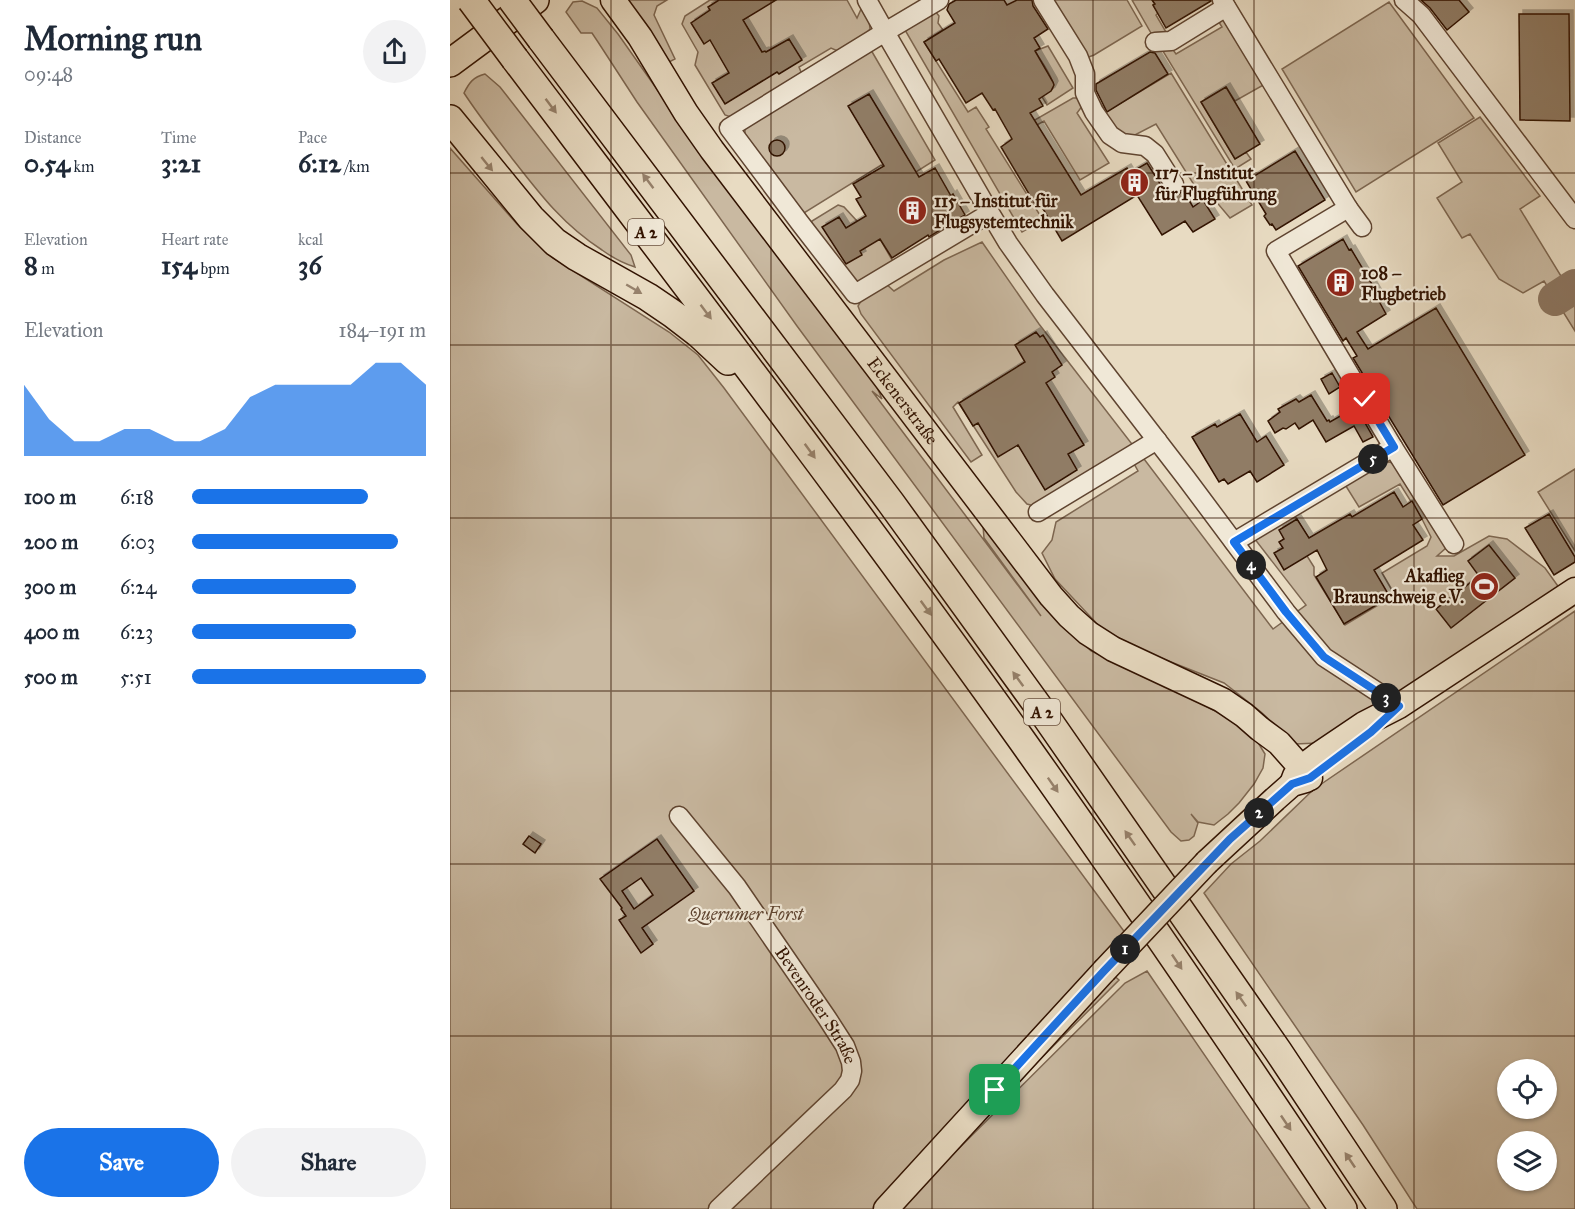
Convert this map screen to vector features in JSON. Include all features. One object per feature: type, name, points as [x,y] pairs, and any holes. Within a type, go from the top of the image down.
[{"type":"highway","name":"A 2","points":[[471,0],[776,404],[1012,728],[1129,892],[1343,1209]]},
{"type":"highway","name":"A 2","points":[[512,0],[891,503],[1046,717],[1278,1051],[1383,1209]]},
{"type":"highway","points":[[450,63],[535,0]]},
{"type":"highway","points":[[450,119],[531,219],[555,242],[673,314],[699,334],[776,404]]},
{"type":"main road","name":"Eckenerstraße","points":[[613,0],[640,37],[686,113],[712,150],[1051,596],[1088,633],[1113,649],[1221,700],[1244,715],[1260,729],[1276,762],[1301,777]]},
{"type":"main road","points":[[886,1209],[1104,971],[1237,833],[1301,777],[1371,732],[1399,706],[1575,590]]},
{"type":"lane","points":[[867,0],[1008,243],[1045,295],[1286,612],[1324,657],[1399,706]]},
{"type":"lane","points":[[939,0],[729,128],[855,294],[990,213]]},
{"type":"lane","points":[[1043,0],[1078,56],[1085,74],[1085,93],[1094,112],[1110,135],[1122,143],[1145,146],[1155,154],[1174,184]]},
{"type":"lane","points":[[1404,0],[1421,15],[1575,219]]},
{"type":"lane","points":[[1155,42],[1171,41],[1225,3],[1348,208],[1362,227]]},
{"type":"lane","points":[[1348,208],[1276,251],[1454,544]]},
{"type":"lane","points":[[1038,512],[1156,440]]},
{"type":"lane","points":[[1234,542],[1394,447]]},
{"type":"lane","name":"Bevenroder Straße","points":[[679,816],[737,886],[827,1018],[845,1046],[852,1071],[850,1080],[843,1090],[718,1209]]},
{"type":"green space","points":[[627,0],[667,0],[657,6],[654,15],[675,59],[669,62]]},
{"type":"green space","points":[[710,0],[847,0],[857,18],[862,7],[869,20],[870,29],[863,38],[840,52],[831,48],[799,67],[803,77],[734,118],[725,115],[695,65],[698,52],[682,24],[685,16]]},
{"type":"green space","points":[[1050,0],[1127,0],[1142,26],[1086,58]]},
{"type":"green space","points":[[1132,0],[1152,0],[1158,13],[1156,15],[1166,32],[1151,33]]},
{"type":"green space","points":[[582,1],[597,8],[618,34],[692,139],[873,378],[882,399],[872,391],[1041,616],[984,538],[983,526],[1066,626],[1091,651],[1199,702],[1242,726],[1254,736],[1265,754],[1263,768],[1239,803],[1214,825],[1198,822],[1191,814],[1198,823],[1194,836],[1189,840],[1181,841],[1171,832],[797,326],[637,102],[592,33],[581,33],[566,12],[573,2]]},
{"type":"green space","points":[[1389,2],[1474,118],[1356,192],[1282,69]]},
{"type":"green space","points":[[935,11],[939,16],[938,23],[943,30],[924,42],[968,112],[976,107],[989,127],[986,129],[1043,220],[1022,232],[905,30]]},
{"type":"green space","points":[[1223,18],[1267,83],[1235,101],[1226,87],[1201,102],[1235,159],[1246,152],[1251,159],[1235,169],[1161,48],[1171,47],[1176,54],[1222,27],[1217,19]]},
{"type":"green space","points":[[1048,46],[1073,88],[1047,105],[1039,92],[1048,92],[1052,89],[1053,84],[1035,51]]},
{"type":"green space","points":[[871,50],[935,160],[916,172],[881,165],[804,213],[796,211],[745,141],[745,127]]},
{"type":"green space","points":[[1171,73],[1252,205],[1230,218],[1214,199],[1196,188],[1156,124],[1133,136],[1114,132],[1091,88],[1106,112]]},
{"type":"green space","points":[[485,74],[500,87],[631,255],[635,267],[610,255],[575,230],[542,196],[511,157],[464,93],[472,81]]},
{"type":"green space","points":[[1073,98],[1078,98],[1083,105],[1077,113],[1109,163],[1080,180],[1044,121],[1028,130],[1026,125]]},
{"type":"green space","points":[[1480,117],[1540,196],[1520,209],[1575,299],[1575,331],[1544,281],[1523,293],[1499,279],[1470,234],[1462,238],[1437,198],[1462,182],[1438,143]]},
{"type":"green space","name":"Querumer Forst","points":[[450,148],[517,224],[553,258],[669,332],[698,355],[1126,934],[1100,963],[1119,980],[891,1209],[450,1209]]},
{"type":"green space","points":[[838,205],[844,207],[857,221],[872,225],[896,267],[858,284],[811,225],[812,221]]},
{"type":"green space","points":[[982,242],[1039,324],[1135,448],[1038,507],[1027,504],[1016,492],[958,402],[953,407],[982,455],[971,462],[861,314],[858,306],[864,296],[885,283],[894,291],[944,260]]},
{"type":"green space","points":[[1141,455],[1273,629],[1306,605],[1254,538],[1293,513],[1311,542],[1302,548],[1314,567],[1314,575],[1345,625],[1390,598],[1393,592],[1382,573],[1427,546],[1431,537],[1400,484],[1359,507],[1344,483],[1373,465],[1390,462],[1401,470],[1447,547],[1437,556],[1454,556],[1489,536],[1507,539],[1545,568],[1560,589],[1546,602],[1318,743],[1295,744],[1261,712],[1224,683],[1138,649],[1101,628],[1055,579],[1042,553],[1052,540],[1056,522],[1138,471],[1132,460]]},
{"type":"green space","points":[[1575,469],[1575,551],[1538,492]]},
{"type":"green space","points":[[1575,611],[1575,1209],[1417,1209],[1363,1125],[1204,893],[1231,864],[1260,841],[1314,789]]},
{"type":"green space","points":[[1147,971],[1310,1209],[898,1209],[1125,983]]},
{"type":"building","points":[[719,0],[776,0],[743,20],[762,52],[789,39],[802,60],[779,74],[777,72],[725,104],[712,83],[729,73],[710,40],[704,44],[691,23],[710,10],[708,7]]},
{"type":"building","points":[[956,0],[1004,0],[1007,5],[1017,0],[1032,0],[1033,6],[1048,29],[1034,38],[1040,48],[1035,51],[1054,85],[1051,91],[1039,99],[1043,106],[1030,113],[1081,195],[1127,168],[1130,173],[1147,163],[1168,194],[1179,194],[1183,190],[1193,207],[1203,200],[1215,219],[1193,232],[1185,221],[1162,235],[1137,195],[1062,241],[1039,202],[1035,204],[1001,147],[1012,139],[995,109],[993,110],[982,93],[966,103],[939,59],[936,61],[924,42],[955,23],[947,10],[949,4]]},
{"type":"building","points":[[1152,0],[1211,0],[1211,1],[1166,28]]},
{"type":"building","points":[[1421,0],[1459,0],[1469,12],[1447,30]]},
{"type":"building","points":[[1519,14],[1569,14],[1570,121],[1520,120]]},
{"type":"building","points":[[1150,52],[1155,53],[1168,74],[1107,112],[1096,90],[1096,84]]},
{"type":"building","points":[[1226,87],[1260,144],[1235,159],[1201,102]]},
{"type":"building","points":[[869,94],[919,177],[935,168],[965,215],[892,258],[880,239],[860,251],[862,255],[846,264],[822,227],[839,217],[846,228],[866,216],[856,199],[861,197],[853,184],[884,166],[848,106]]},
{"type":"building","points":[[774,140],[780,140],[785,148],[783,154],[774,156],[769,151],[769,145]]},
{"type":"building","points":[[1295,151],[1325,200],[1276,230],[1264,216],[1266,214],[1246,181]]},
{"type":"building","points":[[1343,239],[1382,301],[1380,303],[1386,314],[1357,332],[1368,349],[1436,308],[1525,455],[1443,505],[1353,358],[1357,356],[1346,338],[1343,341],[1298,266]]},
{"type":"building","points":[[1036,332],[1040,337],[1043,335],[1062,365],[1052,372],[1055,377],[1046,383],[1084,445],[1068,454],[1077,470],[1045,490],[1018,445],[998,457],[978,423],[973,426],[959,403],[1025,362],[1015,345]]},
{"type":"building","points":[[1332,373],[1340,387],[1329,394],[1321,379]]},
{"type":"building","points":[[1311,395],[1327,421],[1330,422],[1356,407],[1373,437],[1363,442],[1354,426],[1326,442],[1313,420],[1299,429],[1295,423],[1275,433],[1268,421],[1280,412],[1278,409],[1296,399],[1299,402]]},
{"type":"building","points":[[1240,414],[1257,442],[1266,436],[1284,465],[1257,482],[1250,471],[1228,484],[1224,479],[1219,482],[1192,437]]},
{"type":"building","points":[[1394,492],[1403,507],[1412,501],[1422,519],[1413,525],[1423,540],[1374,570],[1390,597],[1344,624],[1316,577],[1327,570],[1317,550],[1284,570],[1274,553],[1283,548],[1279,542],[1284,539],[1279,530],[1297,519],[1309,538],[1350,514],[1352,517]]},
{"type":"building","points":[[1549,514],[1575,557],[1575,562],[1554,575],[1525,528]]},
{"type":"building","name":"Akaflieg Braunschweig e.V.","points":[[1489,545],[1515,578],[1451,628],[1436,609],[1479,576],[1468,561]]},
{"type":"building","points":[[529,836],[541,844],[535,853],[523,844]]},
{"type":"building","points":[[657,839],[694,891],[642,928],[653,944],[641,953],[619,920],[626,916],[622,908],[600,879]],"holes":[[[641,878],[653,895],[634,909],[622,891]]]},
{"type":"taxiway","points":[[1555,299],[1575,286]]},
{"type":"place","name":"117 – Institut für Flugführung","points":[[1134,183]]},
{"type":"place","name":"115 – Institut für Flugsystemtechnik","points":[[913,211]]},
{"type":"place","name":"108 – Flugbetrieb","points":[[1340,283]]},
{"type":"place","name":"Akaflieg Braunschweig e.V.","points":[[1485,586]]},
{"type":"route","points":[[995,1090],[1230,839],[1292,784],[1310,778],[1371,732],[1399,706],[1324,657],[1286,612],[1234,542],[1394,447],[1365,399]]}]
